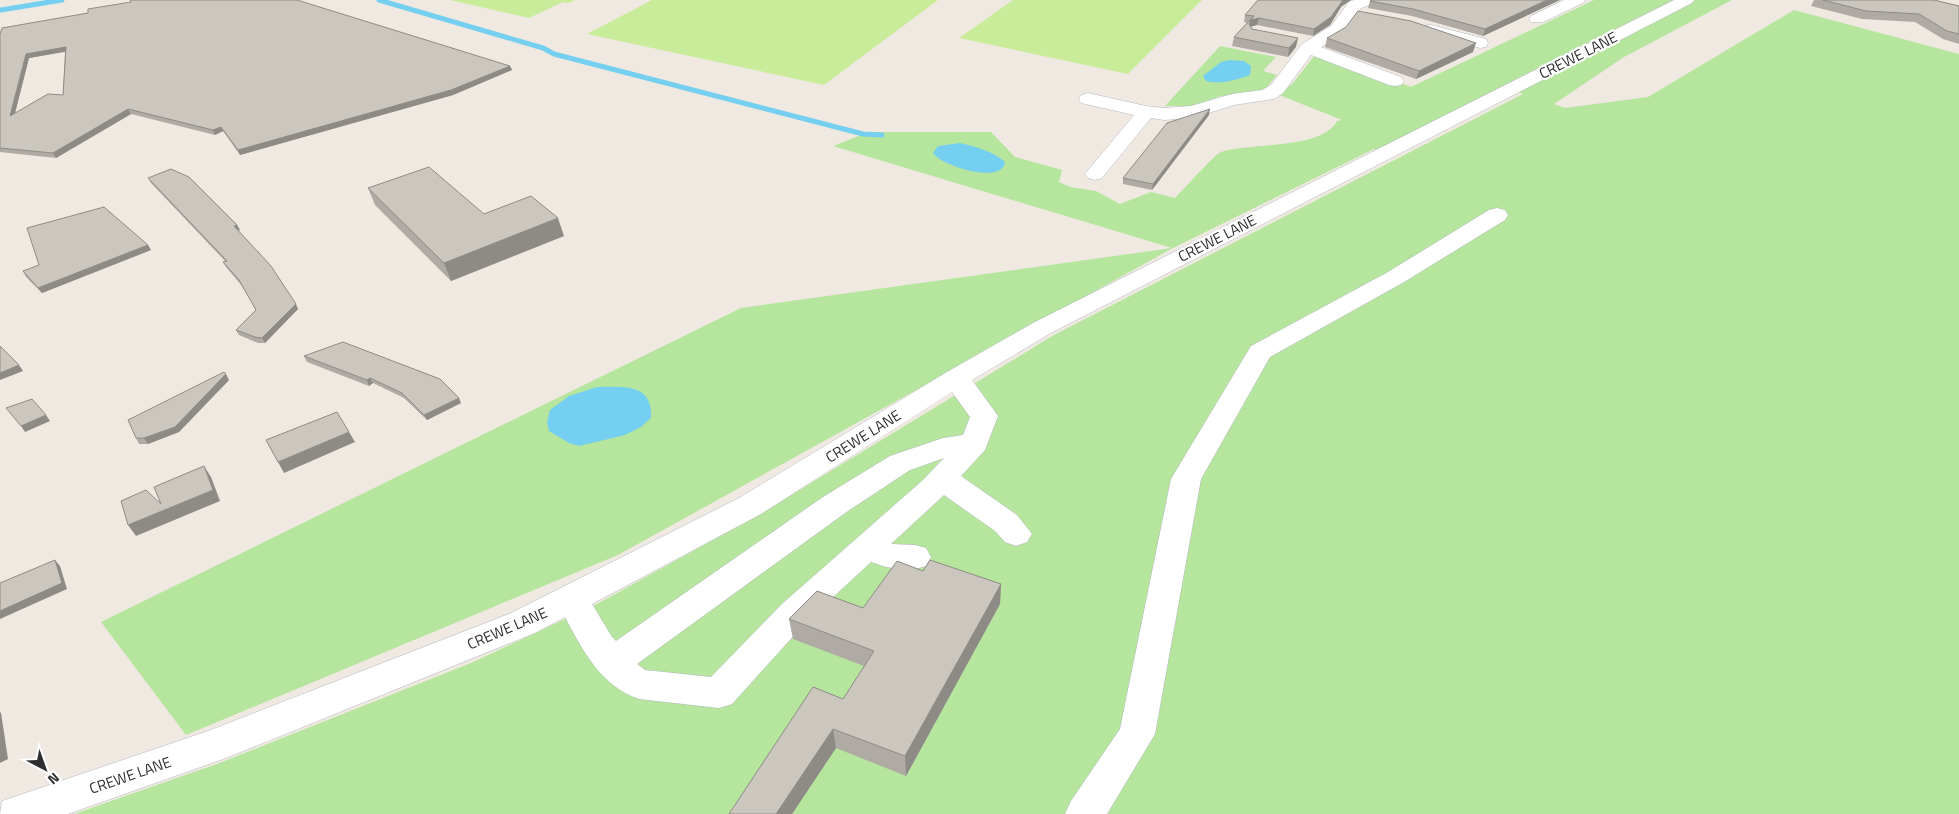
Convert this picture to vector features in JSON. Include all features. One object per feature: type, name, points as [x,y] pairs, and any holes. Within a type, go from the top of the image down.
[{"type":"street","name":"CREWE LANE","points":[[16,814],[213,746],[523,623],[750,506],[956,378],[1042,328],[1686,0]]},
{"type":"street","points":[[1537,19],[1574,1]]},
{"type":"street","points":[[1088,99],[1146,112],[1164,114],[1193,112],[1232,100],[1267,95],[1277,89],[1311,46],[1337,30],[1355,5],[1374,8]]},
{"type":"street","points":[[1413,24],[1480,43]]},
{"type":"street","points":[[1292,39],[1395,81]]},
{"type":"street","points":[[1095,174],[1146,112]]},
{"type":"street","points":[[1085,814],[1137,734],[1186,479],[1260,352],[1396,277],[1497,215]]},
{"type":"street","points":[[572,599],[595,640],[628,678],[639,684],[719,693],[794,613],[942,478],[975,443],[984,416],[956,378]]},
{"type":"street","points":[[613,662],[834,505],[900,463],[943,448],[975,443]]},
{"type":"street","points":[[942,478],[1006,523],[1016,534]]},
{"type":"street","points":[[866,548],[892,557],[915,557]]},
{"type":"green space","points":[[450,0],[576,0],[568,3],[563,2],[529,18]]},
{"type":"green space","points":[[652,0],[938,0],[824,85],[587,34]]},
{"type":"green space","points":[[1013,0],[1202,0],[1128,74],[959,38]]},
{"type":"green space","points":[[1594,0],[1732,0],[1624,57],[1554,104],[1565,108],[1648,97],[1794,10],[1959,54],[1959,814],[74,814],[217,764],[471,663],[597,604],[760,514],[1054,335],[1523,94],[1509,89],[1384,153],[1374,149],[1173,248],[618,555],[186,735],[101,622],[741,308],[1172,248],[833,146],[869,132],[991,132],[1015,157],[1062,170],[1059,182],[1070,187],[1096,191],[1120,204],[1151,192],[1175,198],[1221,152],[1302,141],[1317,137],[1329,130],[1337,121],[1342,120],[1279,95],[1293,83],[1318,51],[1411,87]]},
{"type":"green space","points":[[1220,46],[1276,57],[1263,71],[1277,75],[1262,90],[1221,96],[1191,106],[1165,106]]},
{"type":"water","points":[[1230,60],[1244,61],[1251,66],[1250,75],[1222,82],[1206,81],[1203,76],[1221,62]]},
{"type":"water","points":[[960,143],[995,155],[1005,162],[1002,169],[983,173],[971,171],[947,163],[933,153],[938,146]]},
{"type":"water","points":[[597,387],[626,387],[641,392],[647,398],[651,418],[641,427],[625,435],[579,446],[569,443],[549,431],[547,422],[550,410],[569,396]]},
{"type":"building","points":[[130,0],[297,0],[510,66],[451,90],[238,150],[221,127],[213,130],[128,109],[53,153],[0,148],[0,34],[2,28],[88,13],[88,9],[131,2]],"holes":[[[66,47],[63,95],[48,94],[10,116],[26,54]]]},
{"type":"building","points":[[1258,0],[1343,0],[1331,17],[1314,29],[1259,18],[1251,20],[1254,16],[1245,15]]},
{"type":"building","points":[[1371,0],[1547,0],[1485,29],[1413,9]]},
{"type":"building","points":[[1823,0],[1934,0],[1959,6],[1959,34],[1947,31],[1919,14],[1866,11]]},
{"type":"building","points":[[1358,11],[1411,21],[1476,43],[1419,71],[1327,38],[1346,27]]},
{"type":"building","points":[[1251,19],[1249,24],[1252,29],[1298,38],[1289,48],[1234,37]]},
{"type":"building","points":[[1210,109],[1153,184],[1123,178],[1167,123]]},
{"type":"building","points":[[429,167],[484,214],[531,196],[558,218],[444,263],[368,188]]},
{"type":"building","points":[[171,169],[189,177],[237,225],[234,226],[271,266],[296,304],[262,338],[236,330],[256,310],[239,280],[223,262],[227,261],[148,178]]},
{"type":"building","points":[[104,207],[148,245],[38,288],[23,271],[39,265],[27,228]]},
{"type":"building","points":[[343,342],[440,379],[459,398],[424,415],[402,393],[370,378],[367,380],[304,356]]},
{"type":"building","points":[[0,346],[19,365],[0,373]]},
{"type":"building","points":[[224,372],[226,374],[175,427],[144,438],[136,438],[128,420]]},
{"type":"building","points":[[32,399],[46,415],[21,426],[6,408]]},
{"type":"building","points":[[337,412],[349,432],[278,462],[266,440]]},
{"type":"building","points":[[204,466],[213,490],[128,525],[121,501],[146,490],[161,504],[154,487]]},
{"type":"building","points":[[55,560],[62,583],[0,611],[0,583]]},
{"type":"building","points":[[930,560],[1001,584],[905,756],[833,729],[776,814],[729,814],[813,687],[843,699],[874,651],[789,619],[817,591],[863,608],[897,561],[923,571]]},
{"type":"waterway","points":[[1,10],[62,0]]},
{"type":"waterway","points":[[379,0],[543,48],[554,54],[863,134],[882,135]]}]
